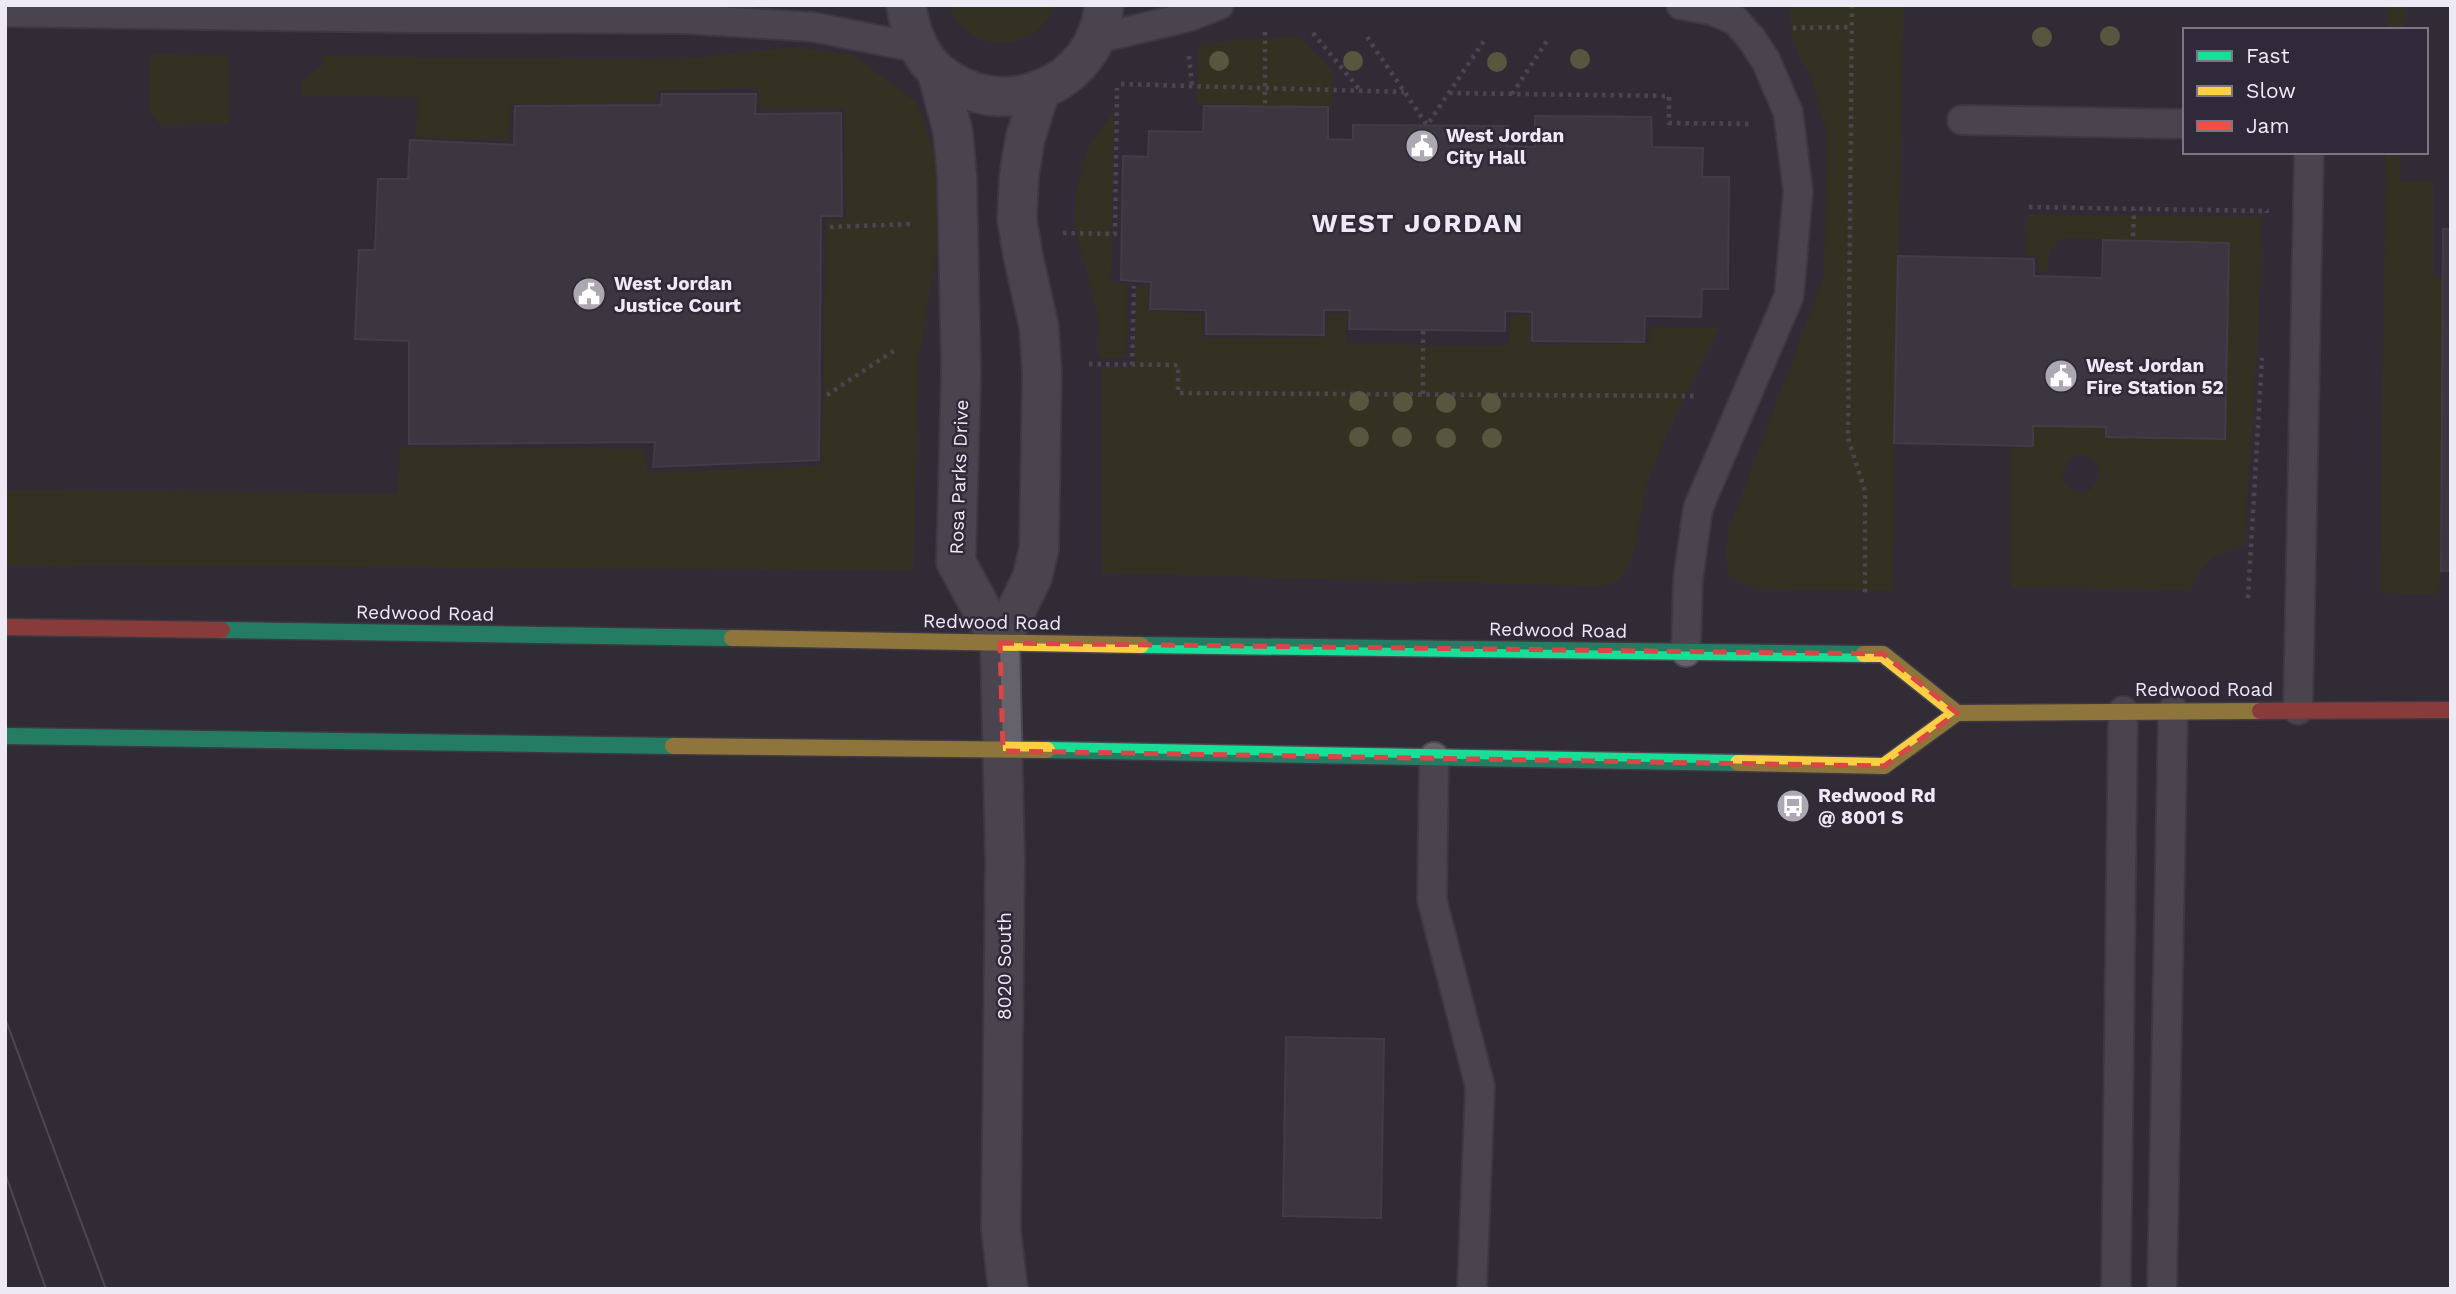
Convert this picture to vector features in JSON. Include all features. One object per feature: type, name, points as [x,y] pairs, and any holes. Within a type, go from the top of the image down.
[{"type":"main road","name":"Redwood Road","points":[[5,627],[1883,654],[1957,713],[2451,710]]},
{"type":"main road","points":[[5,736],[1884,766],[1957,713]]},
{"type":"street","name":"Rosa Parks Drive","points":[[906,5],[953,132],[957,177],[961,373],[956,562],[1000,643]]},
{"type":"street","points":[[928,60],[968,91],[1004,98],[1040,91],[1072,72],[1100,22]]},
{"type":"street","points":[[1000,643],[1032,578],[1039,549],[1042,373],[1039,327],[1017,219],[1019,176],[1025,139],[1040,91]]},
{"type":"street","name":"8020 South","points":[[1000,643],[1005,859],[1001,1230],[1008,1289]]},
{"type":"lane","points":[[685,19],[726,5]]},
{"type":"lane","points":[[1100,22],[1188,17],[1219,5]]},
{"type":"lane","points":[[1681,5],[1711,10],[1735,20],[1766,61],[1788,112],[1798,191],[1789,296],[1698,508],[1688,579],[1686,652]]},
{"type":"lane","points":[[5,12],[685,19],[813,27],[928,60]]},
{"type":"lane","points":[[1962,120],[2183,124]]},
{"type":"lane","points":[[2298,710],[2309,154]]},
{"type":"lane","points":[[2162,1289],[2172,710]]},
{"type":"lane","points":[[2116,1289],[2123,711]]},
{"type":"lane","points":[[1434,757],[1432,900],[1480,1086],[1472,1289]]},
{"type":"path","points":[[1852,5],[1848,438],[1865,491],[1865,595]]},
{"type":"path","points":[[1793,28],[1852,27]]},
{"type":"path","points":[[1265,33],[1265,106]]},
{"type":"path","points":[[1313,33],[1359,90]]},
{"type":"path","points":[[1367,37],[1427,125],[1486,38]]},
{"type":"path","points":[[1513,94],[1549,38]]},
{"type":"path","points":[[1189,52],[1192,86]]},
{"type":"path","points":[[1062,233],[1115,234],[1119,86],[1404,92]]},
{"type":"path","points":[[1449,93],[1669,96],[1670,123],[1758,124]]},
{"type":"path","points":[[2029,207],[2267,211],[2267,224]]},
{"type":"path","points":[[2133,236],[2134,209]]},
{"type":"path","points":[[830,228],[912,225]]},
{"type":"path","points":[[1132,365],[1134,286]]},
{"type":"path","points":[[1423,330],[1423,394]]},
{"type":"path","points":[[827,396],[895,350]]},
{"type":"path","points":[[2248,598],[2262,353]]},
{"type":"path","points":[[1089,364],[1178,365],[1178,393],[1694,396]]},
{"type":"highlighted area","points":[[1000,643],[1883,654],[1957,713],[1884,766],[1003,751]]},
{"type":"green space","points":[[950,5],[1054,5],[1046,21],[1033,33],[1018,40],[1002,42],[986,40],[971,33],[958,21]]},
{"type":"green space","points":[[1904,5],[1893,591],[1758,589],[1729,577],[1726,555],[1729,529],[1824,277],[1827,132],[1811,77],[1792,38],[1790,6]]},
{"type":"green space","points":[[2388,5],[2405,5],[2404,28],[2388,28]]},
{"type":"green space","points":[[1300,37],[1332,71],[1332,107],[1197,104],[1199,46],[1233,40]]},
{"type":"green space","points":[[792,47],[853,55],[917,103],[940,169],[939,237],[919,358],[913,570],[5,565],[5,490],[398,494],[400,447],[645,449],[648,473],[822,466],[826,220],[846,220],[844,109],[759,109],[758,87],[658,91],[656,103],[511,104],[509,141],[416,137],[418,97],[302,96],[301,81],[324,64],[321,56],[678,60]]},
{"type":"green space","points":[[151,54],[229,56],[229,123],[160,125],[149,110]]},
{"type":"green space","points":[[1114,112],[1111,283],[1127,284],[1127,358],[1100,358],[1098,315],[1075,227],[1076,193],[1088,148]]},
{"type":"green space","points":[[2386,154],[2401,154],[2400,182],[2433,181],[2433,277],[2443,277],[2441,571],[2438,594],[2380,593]]},
{"type":"green space","points":[[2028,215],[2262,217],[2258,339],[2244,546],[2226,551],[2211,560],[2199,573],[2191,590],[2011,587],[2011,446],[2033,446],[2033,426],[2106,427],[2106,437],[2225,438],[2229,243],[2061,238],[2049,252],[2047,271],[2039,272],[2038,256],[2025,255]],"holes":[[[2087,456],[2095,462],[2100,476],[2091,490],[2075,492],[2065,483],[2062,472],[2071,457]]]},
{"type":"green space","points":[[1148,285],[1148,311],[1202,314],[1203,338],[1326,337],[1328,314],[1346,314],[1346,344],[1509,346],[1510,316],[1530,315],[1530,345],[1649,344],[1649,327],[1719,328],[1657,455],[1643,498],[1632,557],[1621,576],[1610,583],[1597,586],[1102,573],[1102,367],[1134,367],[1137,286]]},
{"type":"building","name":"West Jordan Justice Court","points":[[662,94],[756,94],[755,114],[841,113],[842,216],[821,216],[819,460],[653,467],[655,442],[409,444],[409,341],[355,339],[359,250],[375,250],[378,179],[408,179],[410,140],[514,145],[515,106],[661,105]]},
{"type":"building","points":[[1204,106],[1328,107],[1328,139],[1353,140],[1353,125],[1508,126],[1507,146],[1535,147],[1535,116],[1651,117],[1652,147],[1703,148],[1702,177],[1729,177],[1728,289],[1702,289],[1701,317],[1645,316],[1644,342],[1532,341],[1532,312],[1505,311],[1505,331],[1349,329],[1350,310],[1324,310],[1324,335],[1206,334],[1206,310],[1150,309],[1151,282],[1121,280],[1123,156],[1148,157],[1149,131],[1203,132]]},
{"type":"building","points":[[2443,229],[2451,229],[2451,571],[2441,571]]},
{"type":"building","name":"West Jordan Fire Station 52","points":[[2103,240],[2229,243],[2225,439],[2106,437],[2106,427],[2033,426],[2033,446],[1894,443],[1898,256],[2034,259],[2034,276],[2102,278]]},
{"type":"building","points":[[1286,1037],[1384,1039],[1381,1218],[1283,1216]]},
{"type":"tram line","points":[[5,1018],[106,1289]]},
{"type":"tram line","points":[[5,1173],[46,1289]]},
{"type":"traffic: fast","points":[[222,630],[732,638]]},
{"type":"traffic: fast","points":[[1141,645],[1864,654]]},
{"type":"traffic: fast","points":[[5,736],[673,746]]},
{"type":"traffic: fast","points":[[1047,750],[1738,763]]},
{"type":"traffic: slow","points":[[732,638],[1141,645]]},
{"type":"traffic: slow","points":[[1864,654],[1883,654],[1957,713]]},
{"type":"traffic: slow","points":[[1738,763],[1884,766],[1957,713],[2260,711]]},
{"type":"traffic: slow","points":[[673,746],[1047,750]]},
{"type":"traffic: jam","points":[[5,627],[222,630]]},
{"type":"traffic: jam","points":[[2260,711],[2451,710]]},
{"type":"place","name":"West Jordan City Hall","points":[[1422,146]]},
{"type":"place","name":"West Jordan Justice Court","points":[[589,294]]},
{"type":"place","name":"West Jordan Fire Station 52","points":[[2061,376]]},
{"type":"place","name":"Redwood Rd @ 8001 S","points":[[1793,806]]},
{"type":"district","name":"WEST JORDAN","points":[[1418,223]]}]
